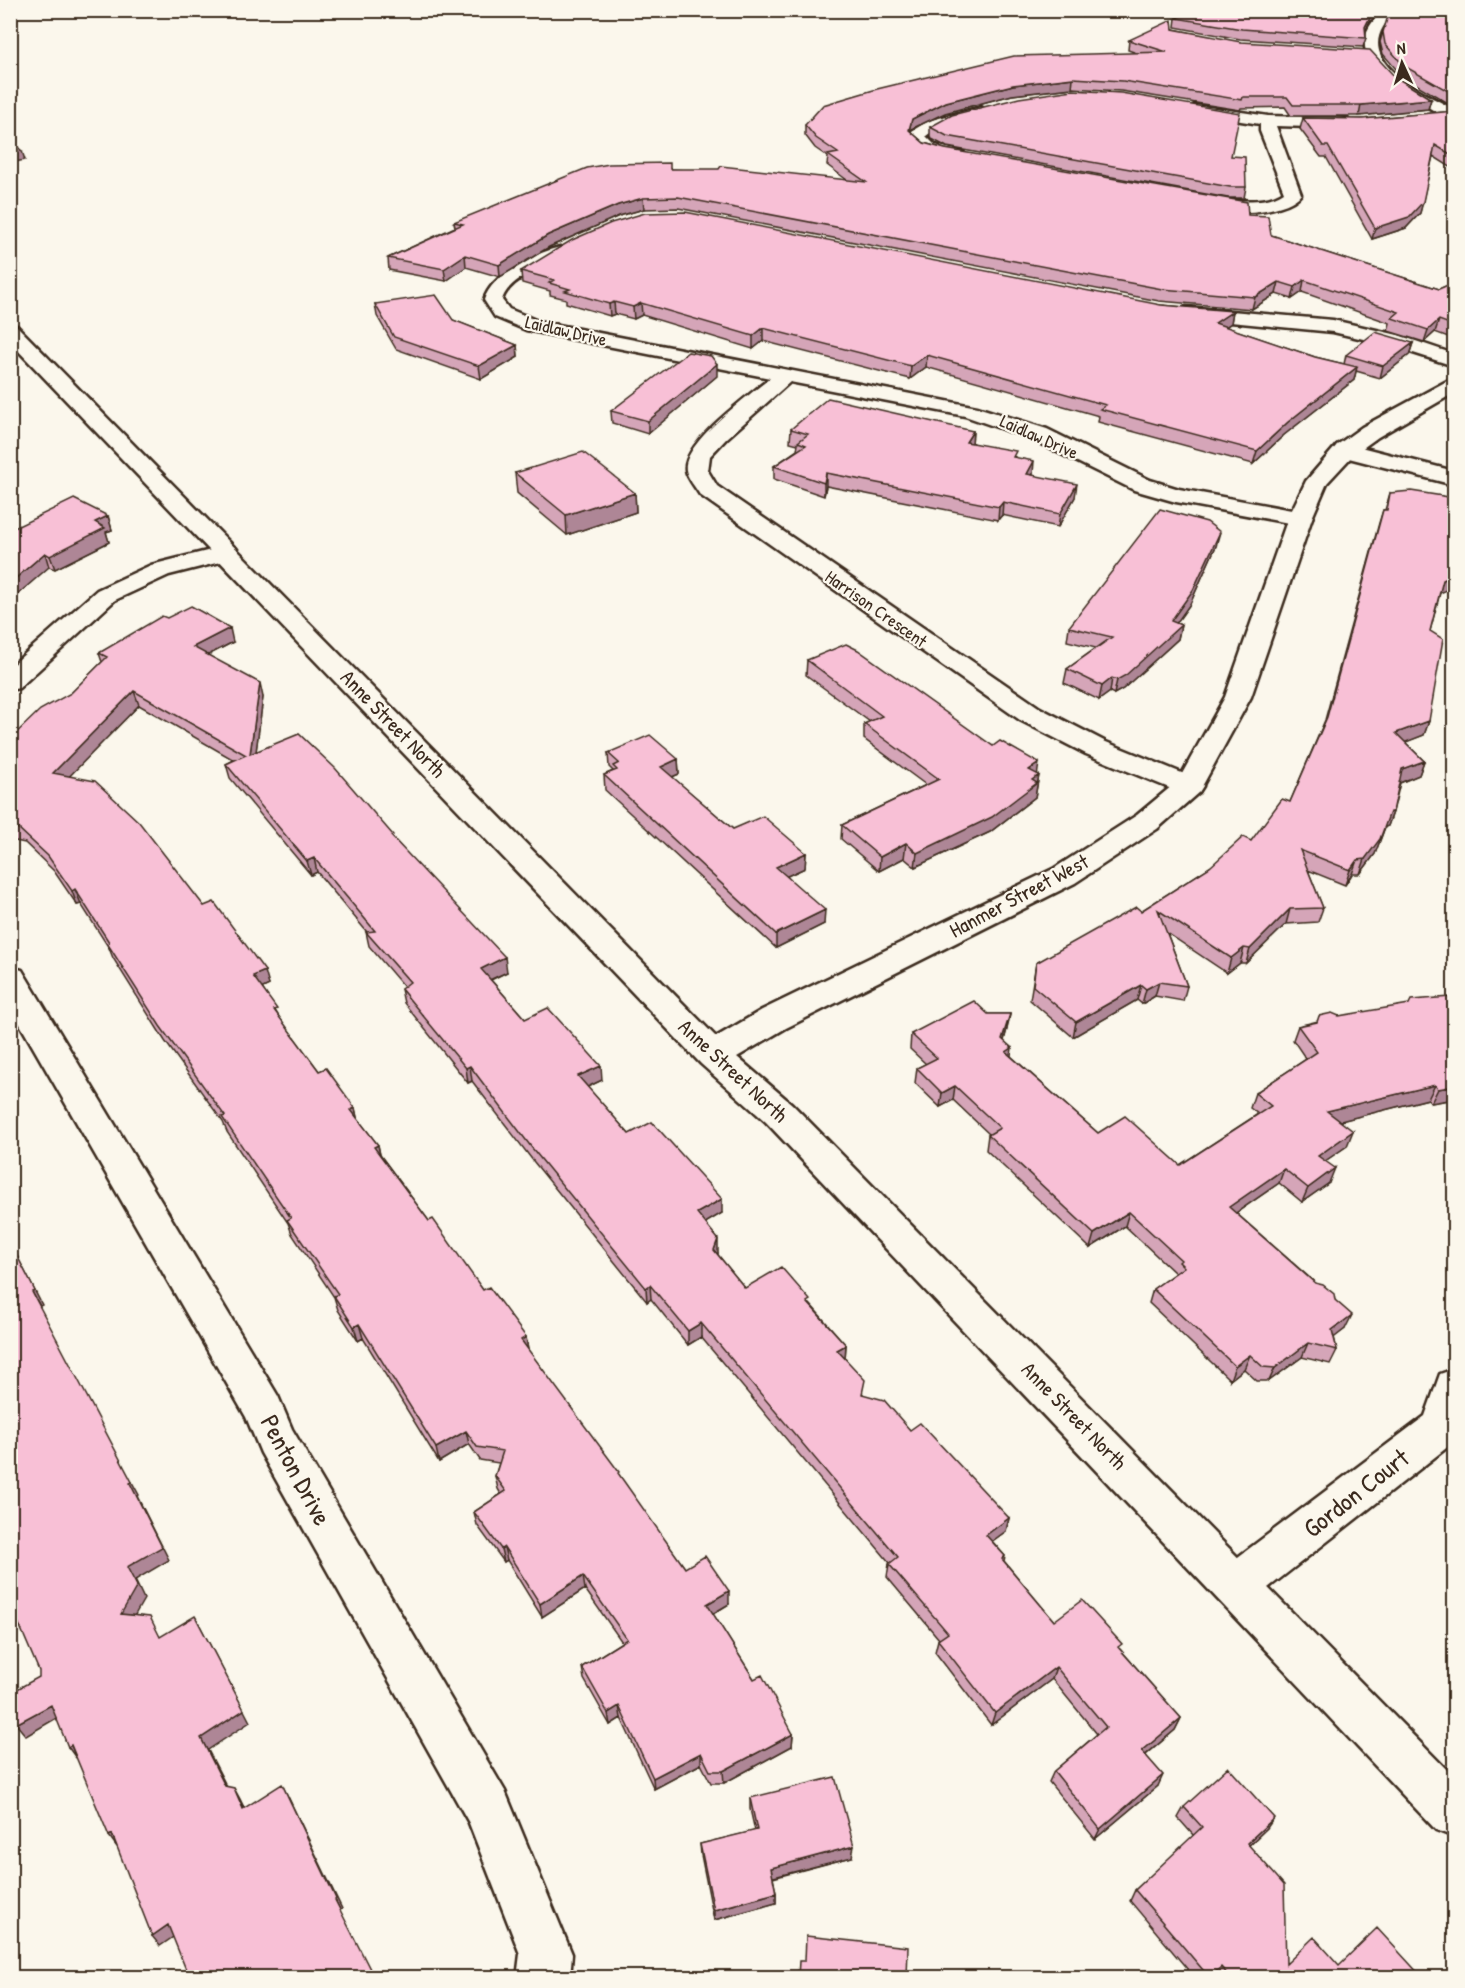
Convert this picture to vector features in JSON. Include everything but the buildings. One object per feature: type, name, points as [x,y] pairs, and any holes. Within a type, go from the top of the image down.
[{"type":"street","points":[[1394,10],[1383,17],[1373,33],[1367,54],[1395,80],[1454,114]]},
{"type":"street","points":[[968,158],[930,149],[918,139],[918,134],[933,124],[999,108]]},
{"type":"street","points":[[1180,108],[1268,121],[1363,123]]},
{"type":"street","points":[[1424,117],[1454,114]]},
{"type":"street","points":[[1190,198],[1228,205],[1262,207],[1286,200],[1293,194],[1268,131],[1268,121]]},
{"type":"street","name":"Laidlaw Drive","points":[[580,242],[501,285],[494,300],[502,313],[533,326],[970,411],[1039,434],[1142,484],[1206,501],[1300,518]]},
{"type":"street","points":[[1170,311],[1333,326],[1390,339],[1455,360]]},
{"type":"street","name":"Anne Street North","points":[[10,330],[713,1055],[779,1113],[1238,1584],[1455,1812]]},
{"type":"street","name":"Harrison Crescent","points":[[785,376],[718,434],[699,455],[698,471],[708,490],[784,546],[1030,714],[1096,748],[1189,786]]},
{"type":"street","name":"Hanmer Street West","points":[[713,1055],[774,1019],[1064,876],[1147,822],[1189,786],[1223,728],[1238,697],[1300,518],[1317,481],[1346,450],[1370,432],[1455,384]]},
{"type":"street","points":[[1346,450],[1455,478]]},
{"type":"street","points":[[10,682],[106,595],[160,570],[227,553]]},
{"type":"street","name":"Penton Drive","points":[[10,978],[263,1408],[276,1440],[488,1808],[546,1954],[543,1977]]},
{"type":"street","name":"Gordon Court","points":[[1238,1584],[1442,1427],[1455,1387]]}]
